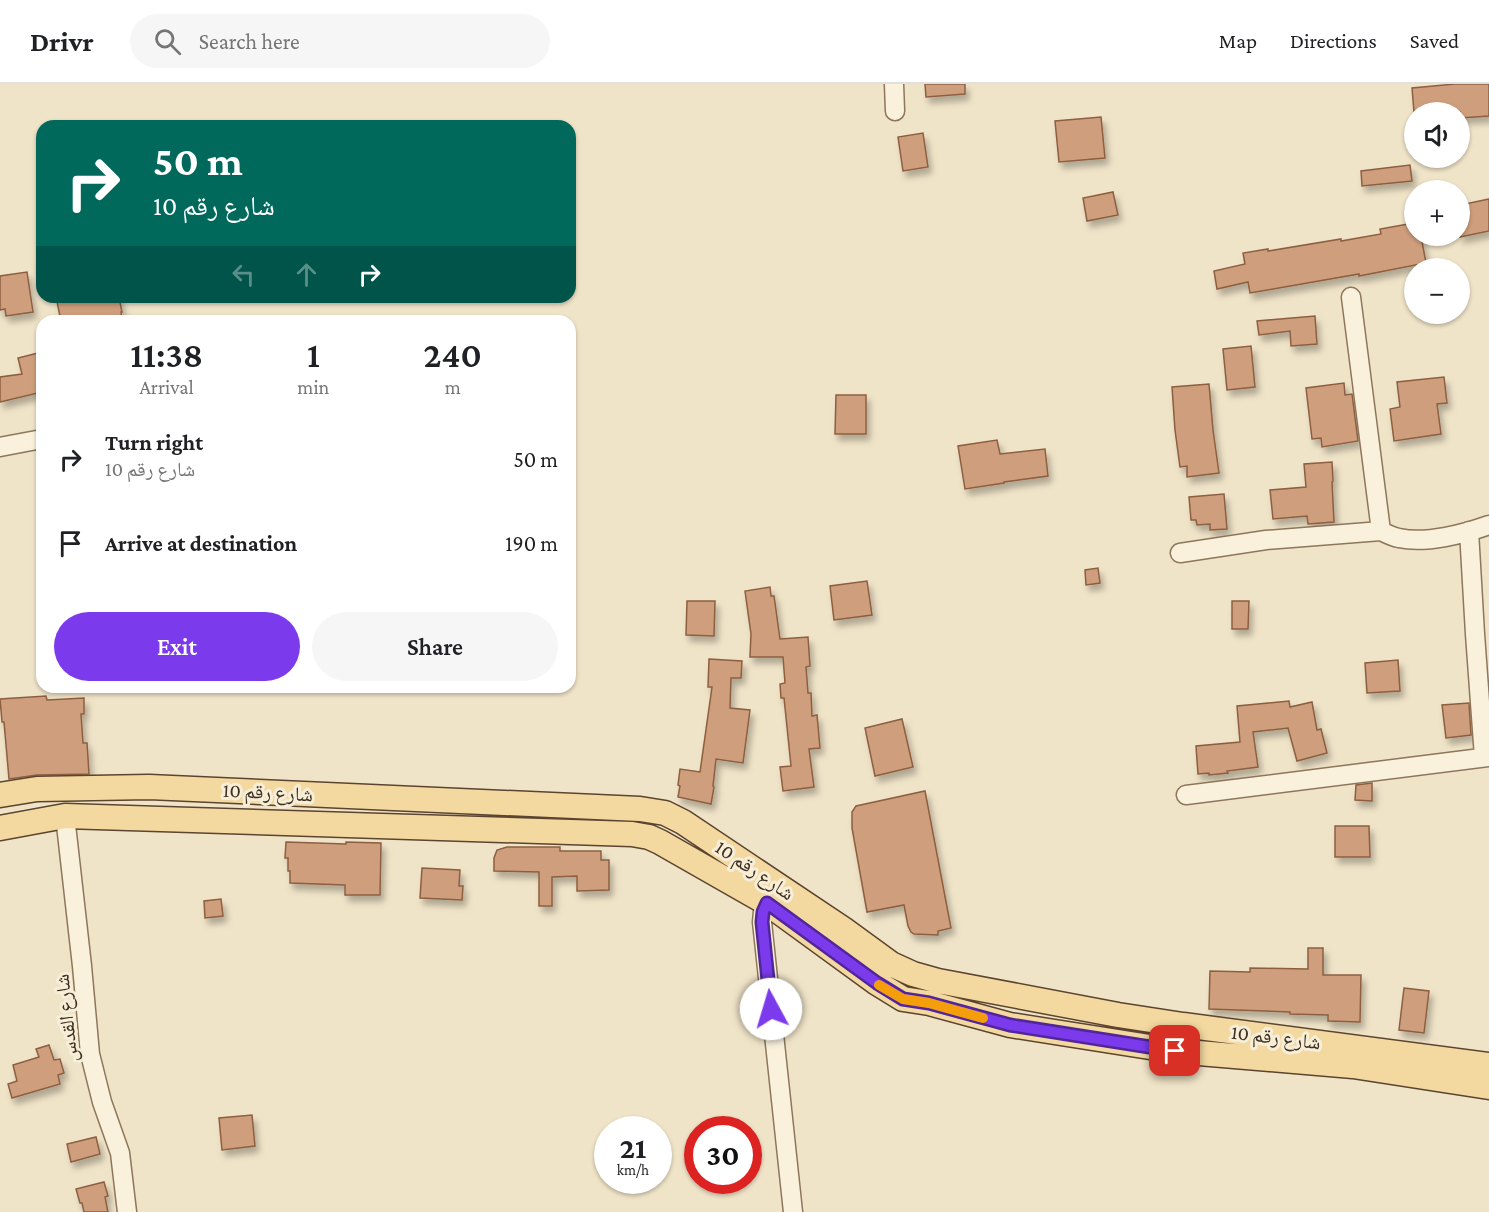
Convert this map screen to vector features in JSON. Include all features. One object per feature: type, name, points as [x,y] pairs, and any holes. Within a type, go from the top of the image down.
[{"type":"main road","name":"شارع رقم 10","points":[[0,795],[37,789],[148,787],[640,809],[665,813],[683,822],[843,929],[891,964],[913,974],[938,981],[1118,1015],[1489,1065]]},
{"type":"main road","name":"شارع رقم 10","points":[[0,828],[65,816],[632,834],[660,842],[767,903],[877,983],[903,999],[929,1003],[1010,1025],[1175,1051],[1353,1066],[1489,1087]]},
{"type":"street","points":[[894,84],[895,111]]},
{"type":"street","points":[[1351,297],[1382,531]]},
{"type":"street","points":[[0,447],[36,440]]},
{"type":"street","points":[[1180,554],[1266,540],[1382,531],[1399,538],[1421,540],[1453,535],[1489,525]]},
{"type":"street","points":[[1186,795],[1486,757],[1469,531]]},
{"type":"street","name":"شارع القدس","points":[[65,816],[90,1054],[102,1102],[120,1153],[127,1212]]},
{"type":"street","points":[[767,903],[762,922],[794,1212]]},
{"type":"building","points":[[925,84],[965,84],[965,94],[926,97]]},
{"type":"building","points":[[1489,84],[1489,116],[1470,117],[1470,102],[1413,102],[1412,88]]},
{"type":"building","points":[[1101,117],[1105,158],[1059,162],[1055,121]]},
{"type":"building","points":[[923,133],[928,167],[903,171],[898,137]]},
{"type":"building","points":[[1404,166],[1404,168],[1410,168],[1412,180],[1362,186],[1361,171]]},
{"type":"building","points":[[1113,192],[1118,215],[1087,221],[1083,198]]},
{"type":"building","points":[[1489,199],[1489,231],[1470,235],[1470,203]]},
{"type":"building","points":[[1404,225],[1404,246],[1423,246],[1425,258],[1404,258],[1404,267],[1250,293],[1248,282],[1217,289],[1214,271],[1245,264],[1243,253],[1381,234],[1380,229]]},
{"type":"building","points":[[27,272],[33,312],[6,316],[5,309],[0,310],[0,276]]},
{"type":"building","points":[[57,303],[120,303],[122,312],[121,315],[60,315]]},
{"type":"building","points":[[1315,316],[1317,344],[1291,346],[1290,331],[1259,335],[1257,321]]},
{"type":"building","points":[[1251,346],[1255,387],[1227,390],[1223,349]]},
{"type":"building","points":[[36,354],[36,393],[0,402],[0,377],[22,374],[18,358]]},
{"type":"building","points":[[1444,377],[1447,403],[1437,404],[1441,434],[1394,441],[1390,409],[1400,407],[1397,382]]},
{"type":"building","points":[[1344,383],[1345,395],[1352,394],[1358,441],[1322,447],[1321,438],[1312,439],[1306,388]]},
{"type":"building","points":[[1209,384],[1219,473],[1187,477],[1187,466],[1180,467],[1172,387]]},
{"type":"building","points":[[836,395],[866,395],[866,434],[835,434]]},
{"type":"building","points":[[997,440],[1000,454],[1045,449],[1048,476],[965,489],[958,446]]},
{"type":"building","points":[[1332,462],[1334,522],[1308,524],[1307,516],[1273,519],[1270,490],[1306,487],[1304,464]]},
{"type":"building","points":[[1224,494],[1227,529],[1210,530],[1210,524],[1197,525],[1196,520],[1191,520],[1189,497]]},
{"type":"building","points":[[1098,568],[1100,583],[1086,585],[1085,570]]},
{"type":"building","points":[[867,581],[872,615],[834,620],[830,586]]},
{"type":"building","points":[[770,587],[771,596],[774,596],[780,639],[808,637],[810,666],[806,667],[808,693],[811,693],[812,716],[817,715],[820,748],[809,749],[814,787],[783,791],[780,767],[791,766],[784,698],[781,698],[780,684],[785,683],[783,657],[750,657],[751,634],[745,591]]},
{"type":"building","points":[[687,601],[715,601],[714,636],[686,635]]},
{"type":"building","points":[[1232,601],[1249,601],[1248,629],[1232,629]]},
{"type":"building","points":[[709,659],[742,661],[741,678],[731,678],[730,708],[750,710],[743,763],[716,759],[711,804],[678,797],[680,769],[700,772],[712,687],[708,687]]},
{"type":"building","points":[[1398,660],[1400,691],[1367,693],[1365,663]]},
{"type":"building","points":[[46,696],[47,700],[84,698],[84,714],[81,714],[83,743],[87,743],[89,774],[37,775],[9,779],[0,699]]},
{"type":"building","points":[[1289,701],[1290,707],[1312,702],[1317,730],[1321,729],[1327,753],[1297,761],[1288,728],[1253,732],[1258,767],[1227,771],[1228,773],[1198,774],[1196,746],[1240,742],[1237,706]]},
{"type":"building","points":[[1469,703],[1471,735],[1446,738],[1442,705]]},
{"type":"building","points":[[902,719],[913,767],[875,776],[865,728]]},
{"type":"building","points":[[1372,783],[1372,801],[1355,800],[1356,785]]},
{"type":"building","points":[[925,791],[951,928],[938,931],[938,935],[911,932],[904,905],[867,912],[852,828],[852,812],[856,806]]},
{"type":"building","points":[[1335,826],[1369,826],[1370,857],[1335,857]]},
{"type":"building","points":[[286,842],[381,843],[380,895],[345,895],[345,885],[290,883],[288,858],[285,858]]},
{"type":"building","points":[[507,847],[560,847],[560,851],[601,851],[601,860],[609,860],[609,890],[577,891],[577,876],[552,877],[552,906],[539,906],[539,872],[494,871],[494,858],[497,850]]},
{"type":"building","points":[[422,868],[460,870],[459,886],[463,886],[462,900],[420,898]]},
{"type":"building","points":[[221,899],[223,916],[205,918],[204,901]]},
{"type":"building","points":[[1308,948],[1323,948],[1323,975],[1361,975],[1360,1022],[1328,1021],[1328,1015],[1209,1009],[1210,971],[1250,972],[1250,968],[1308,969]]},
{"type":"building","points":[[1404,988],[1429,991],[1424,1033],[1399,1030]]},
{"type":"building","points":[[49,1045],[54,1060],[60,1059],[64,1073],[58,1075],[60,1084],[12,1098],[8,1084],[17,1081],[13,1065],[39,1057],[36,1049]]},
{"type":"building","points":[[252,1115],[255,1146],[222,1150],[219,1118]]},
{"type":"building","points":[[96,1137],[100,1154],[71,1162],[67,1144]]},
{"type":"building","points":[[104,1182],[108,1196],[105,1197],[108,1212],[84,1212],[76,1189]]},
{"type":"slow traffic","points":[[879,985],[903,999],[929,1003],[983,1018]]},
{"type":"route","points":[[771,1009],[762,922],[767,903],[877,983],[903,999],[929,1003],[1010,1025],[1175,1051]]}]
